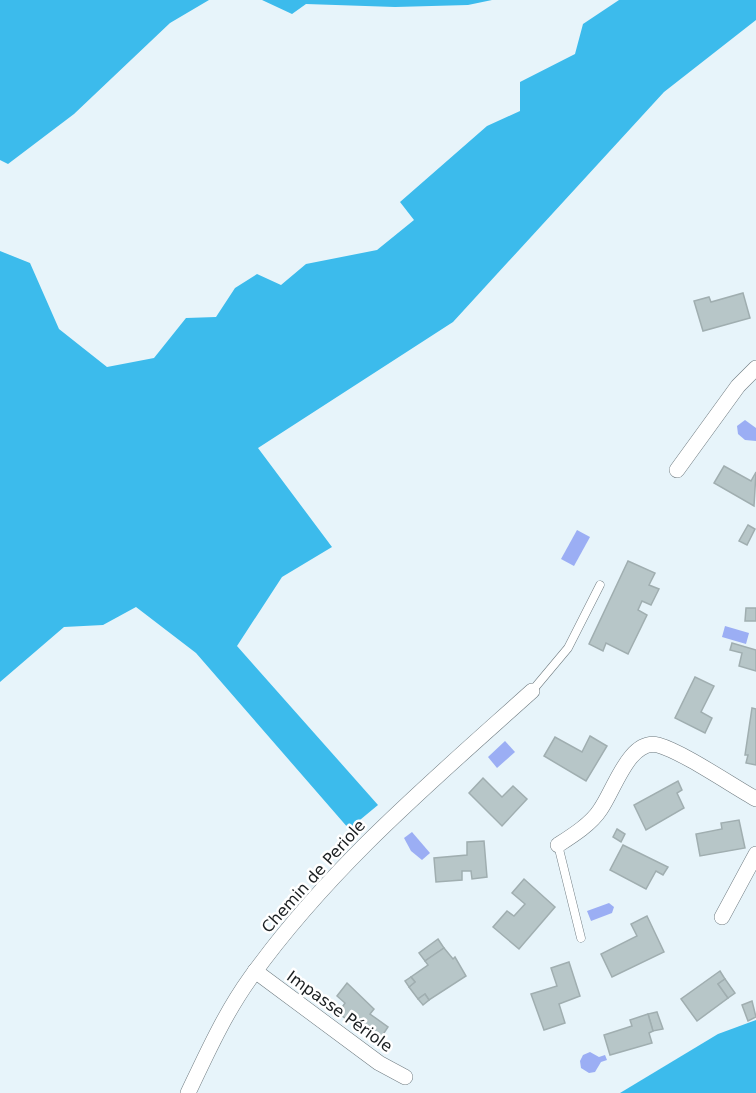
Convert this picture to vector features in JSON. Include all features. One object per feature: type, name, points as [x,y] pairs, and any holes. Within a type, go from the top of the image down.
[{"type":"street","points":[[677,470],[738,386],[756,368]]},
{"type":"street","name":"Chemin de Periole","points":[[188,1093],[216,1032],[255,971],[294,920],[341,867],[391,818],[532,691]]},
{"type":"street","points":[[558,845],[600,812],[630,759],[637,750],[647,745],[667,748],[756,799]]},
{"type":"street","points":[[722,917],[756,854]]},
{"type":"street","name":"Impasse Périole","points":[[255,971],[379,1063],[405,1077]]},
{"type":"lane","points":[[532,691],[568,648],[600,585]]},
{"type":"lane","points":[[558,845],[581,938]]},
{"type":"shaded area","points":[[0,0],[209,0],[170,23],[74,114],[8,164],[0,160]]},
{"type":"shaded area","points":[[262,0],[492,0],[468,5],[395,7],[306,4],[292,14]]},
{"type":"shaded area","points":[[619,0],[756,0],[756,20],[664,92],[453,322],[258,448],[332,547],[282,577],[237,646],[378,805],[349,829],[196,653],[136,607],[103,625],[64,627],[0,682],[0,251],[30,263],[59,329],[107,367],[154,358],[186,318],[216,317],[235,288],[257,274],[281,285],[306,264],[377,250],[414,220],[400,202],[487,126],[520,111],[520,82],[575,54],[583,24]]},
{"type":"shaded area","points":[[745,420],[756,428],[756,441],[745,440],[738,434],[737,426]]},
{"type":"shaded area","points":[[577,530],[590,537],[574,566],[561,559]]},
{"type":"shaded area","points":[[725,626],[749,633],[746,644],[722,637]]},
{"type":"shaded area","points":[[505,741],[515,752],[497,768],[488,757]]},
{"type":"shaded area","points":[[412,832],[430,853],[422,860],[411,851],[404,838]]},
{"type":"shaded area","points":[[609,903],[614,907],[612,913],[591,921],[587,911]]},
{"type":"shaded area","points":[[756,1020],[756,1093],[620,1093],[718,1034]]},
{"type":"shaded area","points":[[590,1052],[599,1057],[605,1055],[607,1060],[601,1062],[595,1072],[589,1073],[581,1068],[580,1061],[583,1055]]},
{"type":"building","points":[[743,293],[750,318],[703,331],[694,301],[709,297],[711,302]]},
{"type":"building","points":[[724,466],[751,481],[756,472],[754,506],[714,483]]},
{"type":"building","points":[[748,525],[755,529],[747,545],[739,541]]},
{"type":"building","points":[[628,561],[655,573],[649,585],[659,589],[651,605],[642,601],[638,610],[647,615],[628,654],[606,643],[603,651],[589,644]]},
{"type":"building","points":[[746,608],[756,608],[756,621],[745,621]]},
{"type":"building","points":[[732,643],[756,650],[756,671],[739,666],[742,653],[730,650]]},
{"type":"building","points":[[695,677],[714,686],[701,712],[712,718],[705,733],[675,718]]},
{"type":"building","points":[[752,708],[756,709],[756,765],[746,763],[748,755],[745,755]]},
{"type":"building","points":[[590,736],[607,746],[586,781],[544,756],[555,737],[582,752]]},
{"type":"building","points":[[483,778],[502,797],[513,786],[527,799],[502,826],[469,793]]},
{"type":"building","points":[[678,781],[682,790],[677,793],[684,808],[646,830],[634,805]]},
{"type":"building","points":[[739,820],[745,848],[700,856],[696,834],[722,829],[721,823]]},
{"type":"building","points":[[617,829],[625,834],[621,842],[613,837]]},
{"type":"building","points":[[484,841],[487,877],[472,879],[471,871],[462,871],[462,880],[436,882],[434,858],[467,855],[467,842]]},
{"type":"building","points":[[623,845],[668,867],[663,875],[656,871],[646,889],[610,870]]},
{"type":"building","points":[[524,879],[555,907],[519,949],[493,927],[507,911],[514,916],[525,904],[512,893]]},
{"type":"building","points":[[647,916],[664,952],[612,977],[601,954],[637,936],[631,924]]},
{"type":"building","points":[[438,939],[444,948],[425,961],[419,953]]},
{"type":"building","points":[[444,948],[453,959],[455,957],[466,976],[429,1000],[425,994],[418,999],[409,987],[415,982],[411,977],[428,965],[425,961]]},
{"type":"building","points":[[569,962],[580,996],[559,1004],[565,1023],[544,1030],[531,994],[557,986],[551,968]]},
{"type":"building","points":[[720,971],[725,979],[718,984],[728,998],[697,1021],[681,999]]},
{"type":"building","points":[[411,977],[415,982],[409,987],[405,981]]},
{"type":"building","points":[[725,979],[735,993],[728,998],[718,984]]},
{"type":"building","points":[[347,983],[374,1009],[370,1014],[388,1027],[378,1042],[338,1013],[345,1003],[337,996]]},
{"type":"building","points":[[425,994],[429,1000],[423,1005],[418,999]]},
{"type":"building","points":[[752,1001],[756,1017],[748,1021],[742,1005]]},
{"type":"building","points":[[657,1012],[663,1029],[653,1031],[648,1014]]},
{"type":"building","points":[[648,1014],[653,1031],[649,1033],[652,1043],[610,1055],[604,1035],[632,1026],[630,1020]]}]
